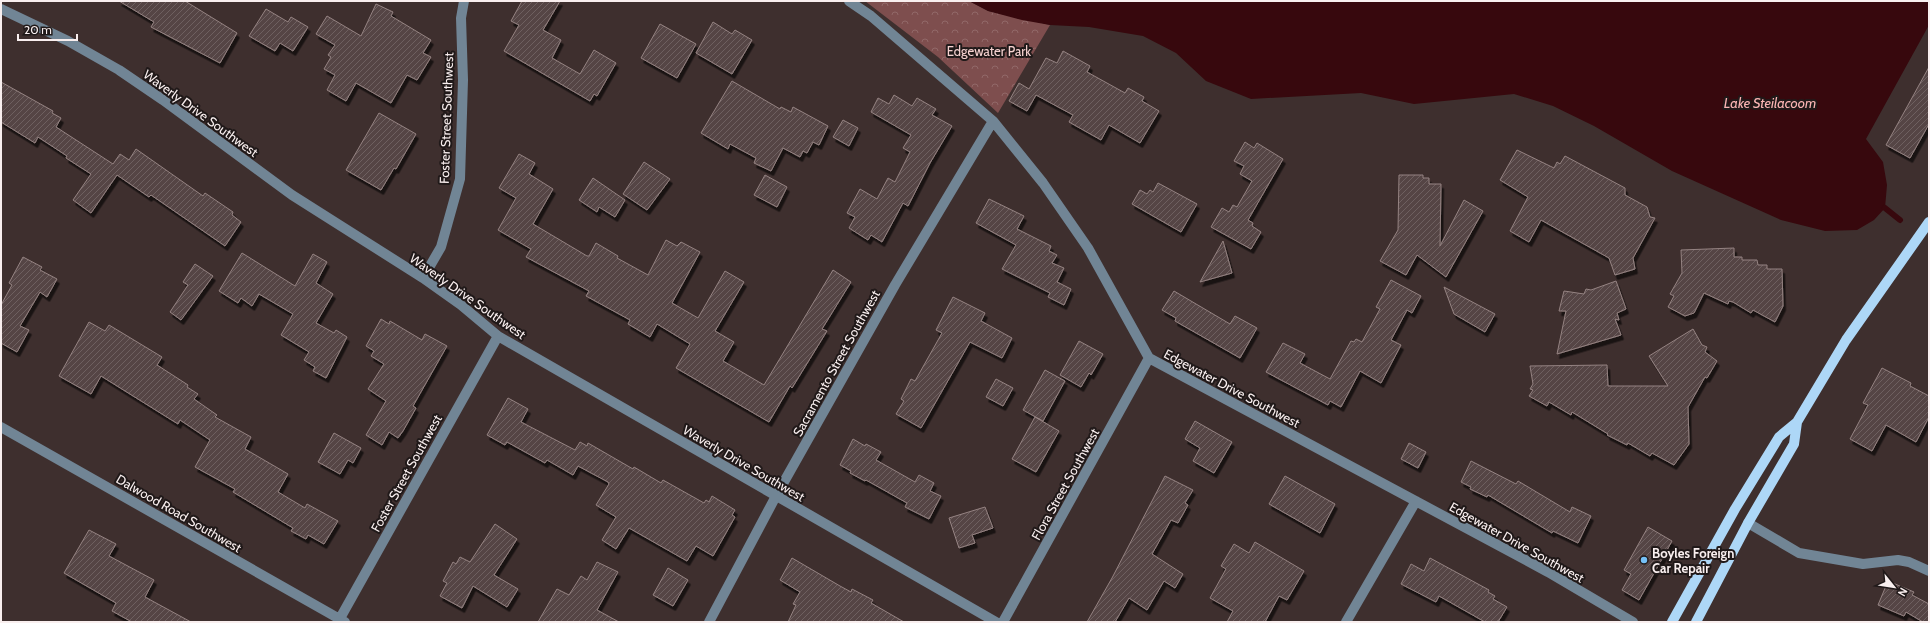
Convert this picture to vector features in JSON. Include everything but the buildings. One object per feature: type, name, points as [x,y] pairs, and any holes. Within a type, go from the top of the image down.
[{"type":"main road","points":[[1672,622],[1735,509],[1779,437],[1797,422],[1846,340],[1929,222]]},
{"type":"main road","points":[[1696,622],[1748,522],[1794,444],[1797,422]]},
{"type":"street","name":"Foster Street Southwest","points":[[423,278],[441,247],[460,179],[463,80],[461,18],[464,1]]},
{"type":"street","name":"Edgewater Drive Southwest","points":[[848,1],[871,16],[993,121],[1043,184],[1088,248],[1149,358],[1548,572],[1633,622]]},
{"type":"street","name":"Waverly Drive Southwest","points":[[1,8],[68,41],[119,70],[163,100],[292,195],[423,278],[461,305],[498,336],[996,622]]},
{"type":"street","name":"Sacramento Street Southwest","points":[[708,622],[776,496],[895,285],[993,121]]},
{"type":"street","name":"Foster Street Southwest","points":[[341,621],[498,336]]},
{"type":"street","name":"Flora Street Southwest","points":[[1003,622],[1149,358]]},
{"type":"street","name":"Dalwood Road Southwest","points":[[1,427],[341,621]]},
{"type":"street","points":[[1346,622],[1416,501]]},
{"type":"street","points":[[1748,522],[1799,553],[1863,564],[1898,560],[1909,562],[1929,571]]},
{"type":"green space","name":"Edgewater Park","points":[[865,1],[969,1],[988,11],[1050,25],[998,113],[938,57]]},
{"type":"water","name":"Lake Steilacoom","points":[[969,1],[1929,1],[1929,25],[1866,139],[1883,162],[1887,185],[1885,208],[1874,220],[1857,230],[1825,231],[1781,220],[1672,171],[1594,126],[1553,106],[1514,94],[1414,104],[1361,93],[1251,99],[1206,81],[1176,53],[1143,36],[1089,27],[1050,25],[1022,20],[988,11]]},
{"type":"waterway","points":[[1885,208],[1900,220]]},
{"type":"place","name":"Boyles Foreign Car Repair","points":[[1644,560]]}]
